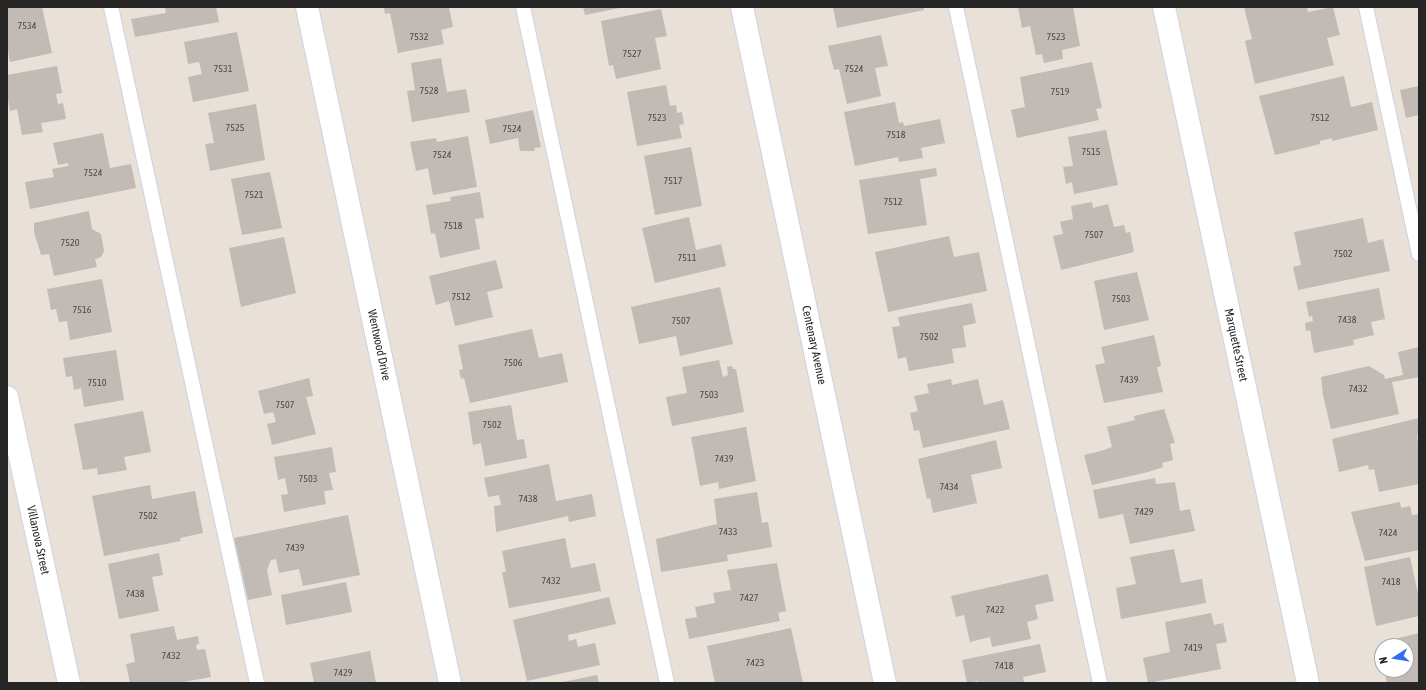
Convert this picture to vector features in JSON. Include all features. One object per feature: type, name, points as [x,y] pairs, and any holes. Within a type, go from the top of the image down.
[{"type":"street","name":"Wentwood Drive","points":[[307,7],[450,683]]},
{"type":"street","name":"Centenary Avenue","points":[[742,7],[885,683]]},
{"type":"street","name":"Marquette Street","points":[[1164,7],[1308,683]]},
{"type":"street","name":"Villanova Street","points":[[7,397],[69,683]]},
{"type":"lane","points":[[111,7],[257,683]]},
{"type":"lane","points":[[523,7],[667,683]]},
{"type":"lane","points":[[956,7],[1100,683]]},
{"type":"lane","points":[[1366,7],[1419,254]]},
{"type":"building","points":[[7,7],[42,7],[52,53],[10,62],[7,45]]},
{"type":"building","points":[[165,7],[216,7],[219,22],[135,37],[131,19],[166,13]]},
{"type":"building","points":[[384,7],[449,7],[453,27],[441,30],[444,44],[398,53],[390,13],[385,14]]},
{"type":"building","points":[[583,7],[620,7],[620,8],[585,15]]},
{"type":"building","points":[[833,7],[924,7],[924,10],[837,28]]},
{"type":"building","points":[[1018,7],[1073,7],[1080,46],[1062,50],[1063,59],[1044,63],[1042,54],[1036,55],[1030,26],[1022,28]]},
{"type":"building","points":[[1244,7],[1307,7],[1308,12],[1333,7],[1340,35],[1327,38],[1334,65],[1255,84],[1245,41],[1252,39]]},
{"type":"building","points":[[661,9],[667,36],[655,38],[661,69],[616,79],[613,65],[609,66],[601,21]]},
{"type":"building","points":[[237,32],[249,91],[193,102],[188,77],[202,74],[199,62],[188,64],[184,42]]},
{"type":"building","points":[[881,35],[888,66],[875,68],[881,96],[847,104],[839,69],[834,70],[828,46]]},
{"type":"building","points":[[441,58],[447,92],[466,89],[470,112],[412,122],[407,91],[415,90],[411,63]]},
{"type":"building","points":[[1092,62],[1102,108],[1096,109],[1099,120],[1017,138],[1011,110],[1025,107],[1020,77]]},
{"type":"building","points":[[57,66],[62,93],[56,94],[58,104],[63,103],[66,119],[41,123],[43,132],[22,135],[17,109],[10,111],[7,94],[7,75]]},
{"type":"building","points":[[1344,76],[1351,107],[1372,102],[1378,130],[1332,141],[1332,138],[1320,141],[1320,144],[1275,155],[1259,96]]},
{"type":"building","points":[[666,85],[670,106],[676,105],[677,113],[682,112],[684,124],[679,125],[682,138],[637,146],[627,92]]},
{"type":"building","points":[[1419,86],[1419,115],[1406,118],[1400,90]]},
{"type":"building","points":[[895,102],[899,123],[903,122],[904,126],[940,119],[945,143],[921,148],[923,158],[899,162],[898,157],[855,166],[844,112]]},
{"type":"building","points":[[256,104],[265,160],[210,171],[205,144],[214,143],[208,113]]},
{"type":"building","points":[[533,110],[541,147],[534,148],[535,151],[520,151],[518,138],[490,144],[485,120]]},
{"type":"building","points":[[1106,130],[1118,185],[1074,194],[1072,182],[1066,184],[1063,167],[1073,166],[1068,137]]},
{"type":"building","points":[[103,133],[110,168],[131,164],[136,188],[30,209],[25,182],[54,177],[52,169],[68,166],[68,163],[58,165],[53,143]]},
{"type":"building","points":[[468,136],[477,187],[433,195],[428,168],[416,171],[410,142],[436,138],[437,142]]},
{"type":"building","points":[[691,147],[702,206],[655,215],[644,156]]},
{"type":"building","points":[[936,168],[937,176],[920,179],[927,225],[868,234],[859,180]]},
{"type":"building","points":[[270,172],[282,228],[242,235],[231,179]]},
{"type":"building","points":[[480,192],[484,218],[475,219],[480,249],[440,258],[435,233],[431,234],[426,205],[451,201],[450,197]]},
{"type":"building","points":[[1092,202],[1093,208],[1108,204],[1114,227],[1124,225],[1126,233],[1130,232],[1134,252],[1061,270],[1053,236],[1063,234],[1060,222],[1073,219],[1071,206]]},
{"type":"building","points":[[89,211],[92,229],[101,234],[104,251],[101,257],[95,259],[97,267],[54,276],[49,254],[41,255],[34,232],[34,223]]},
{"type":"building","points":[[689,217],[696,250],[721,244],[726,266],[655,283],[642,228]]},
{"type":"building","points":[[1363,218],[1368,243],[1383,239],[1390,271],[1298,290],[1293,267],[1301,265],[1294,232]]},
{"type":"building","points":[[949,236],[954,257],[979,252],[987,291],[888,312],[875,252]]},
{"type":"building","points":[[284,237],[296,293],[241,307],[229,248]]},
{"type":"building","points":[[496,260],[503,288],[487,292],[493,317],[455,326],[449,301],[436,305],[429,276]]},
{"type":"building","points":[[1137,272],[1149,320],[1104,330],[1094,281]]},
{"type":"building","points":[[102,279],[112,332],[70,340],[67,321],[59,322],[56,309],[51,310],[47,289]]},
{"type":"building","points":[[720,287],[733,344],[680,356],[676,336],[639,344],[631,307]]},
{"type":"building","points":[[1379,288],[1385,319],[1371,322],[1374,335],[1353,340],[1354,345],[1314,353],[1310,330],[1306,331],[1305,323],[1313,321],[1312,316],[1309,317],[1306,302]]},
{"type":"building","points":[[972,303],[976,323],[963,326],[966,347],[952,349],[954,363],[909,371],[906,357],[898,359],[892,327],[900,326],[898,317]]},
{"type":"building","points":[[532,329],[539,358],[562,353],[568,382],[470,403],[464,378],[461,379],[459,370],[463,369],[458,345]]},
{"type":"building","points":[[1154,335],[1161,366],[1157,367],[1163,392],[1104,403],[1095,365],[1105,363],[1101,347]]},
{"type":"building","points":[[1419,347],[1419,377],[1392,382],[1399,414],[1331,429],[1323,395],[1321,377],[1369,366],[1384,375],[1385,379],[1403,375],[1398,352]]},
{"type":"building","points":[[116,350],[124,400],[84,407],[81,388],[74,390],[72,376],[66,377],[63,358]]},
{"type":"building","points":[[719,360],[723,377],[728,375],[727,367],[732,366],[733,369],[736,369],[744,412],[672,426],[666,397],[687,393],[682,367]]},
{"type":"building","points":[[309,378],[313,396],[306,397],[316,434],[272,445],[267,424],[276,422],[273,412],[264,414],[258,391]]},
{"type":"building","points":[[951,379],[952,385],[978,379],[984,405],[1003,400],[1010,429],[923,448],[919,430],[914,431],[910,413],[918,411],[914,396],[929,393],[927,384]]},
{"type":"building","points":[[511,405],[517,440],[524,439],[527,458],[485,466],[481,443],[473,445],[468,412]]},
{"type":"building","points":[[1164,409],[1175,443],[1170,444],[1173,460],[1162,463],[1163,467],[1148,472],[1092,485],[1084,455],[1112,447],[1107,427],[1135,420],[1134,416]]},
{"type":"building","points":[[143,411],[151,452],[124,457],[127,470],[98,475],[97,468],[83,470],[74,424]]},
{"type":"building","points":[[1419,418],[1419,435],[1417,436],[1419,447],[1419,484],[1379,492],[1374,469],[1369,470],[1368,465],[1339,472],[1332,439]]},
{"type":"building","points":[[746,427],[756,481],[719,489],[718,482],[700,486],[691,437]]},
{"type":"building","points":[[996,440],[1002,468],[971,475],[977,503],[933,513],[930,498],[927,499],[918,459]]},
{"type":"building","points":[[332,447],[336,472],[329,473],[333,490],[324,491],[326,504],[284,512],[281,495],[288,494],[285,478],[278,480],[274,457]]},
{"type":"building","points":[[549,464],[556,501],[592,494],[596,516],[569,522],[568,516],[496,532],[494,506],[501,505],[499,495],[488,497],[484,478]]},
{"type":"building","points":[[1155,478],[1156,484],[1175,482],[1180,511],[1190,509],[1195,531],[1130,544],[1123,514],[1099,519],[1093,490]]},
{"type":"building","points":[[150,485],[152,499],[195,491],[203,533],[180,538],[181,541],[104,556],[92,496]]},
{"type":"building","points":[[757,492],[762,523],[768,522],[772,547],[727,555],[728,561],[661,572],[656,539],[717,524],[714,499]]},
{"type":"building","points":[[1400,502],[1401,508],[1410,506],[1412,515],[1419,514],[1419,550],[1365,561],[1351,512]]},
{"type":"building","points":[[348,515],[360,575],[303,586],[299,569],[279,573],[276,559],[271,560],[267,570],[272,595],[248,600],[234,538]]},
{"type":"building","points":[[565,538],[571,568],[595,563],[601,591],[509,608],[502,572],[506,572],[502,551]]},
{"type":"building","points":[[1174,549],[1181,583],[1202,579],[1206,603],[1121,619],[1116,588],[1136,584],[1130,557]]},
{"type":"building","points":[[159,553],[163,575],[152,577],[159,611],[119,619],[108,564]]},
{"type":"building","points":[[1410,557],[1419,598],[1419,616],[1376,626],[1364,567]]},
{"type":"building","points":[[777,563],[786,611],[778,613],[780,621],[689,639],[685,619],[697,617],[695,607],[715,603],[713,593],[731,590],[727,570]]},
{"type":"building","points":[[1048,574],[1054,601],[1035,605],[1038,619],[1027,622],[1031,639],[992,647],[990,637],[970,642],[964,615],[956,617],[951,596]]},
{"type":"building","points":[[346,582],[352,612],[286,625],[281,595]]},
{"type":"building","points":[[609,597],[616,624],[568,635],[569,641],[576,639],[578,647],[595,643],[600,665],[527,681],[513,620]]},
{"type":"building","points":[[1211,613],[1214,625],[1223,623],[1227,642],[1216,644],[1221,669],[1148,683],[1143,658],[1170,652],[1165,622]]},
{"type":"building","points":[[174,626],[177,640],[198,636],[199,644],[196,645],[197,650],[205,649],[211,677],[178,683],[130,683],[126,664],[135,662],[130,634]]},
{"type":"building","points":[[791,628],[803,683],[715,683],[707,646]]},
{"type":"building","points":[[1419,633],[1419,683],[1387,683],[1386,678],[1414,678],[1414,638],[1399,638]]},
{"type":"building","points":[[1040,644],[1046,672],[1023,677],[1024,683],[978,683],[978,681],[967,683],[962,660]]},
{"type":"building","points":[[370,651],[376,683],[314,683],[310,663]]},
{"type":"building","points":[[597,675],[599,683],[563,683],[563,682]]}]
